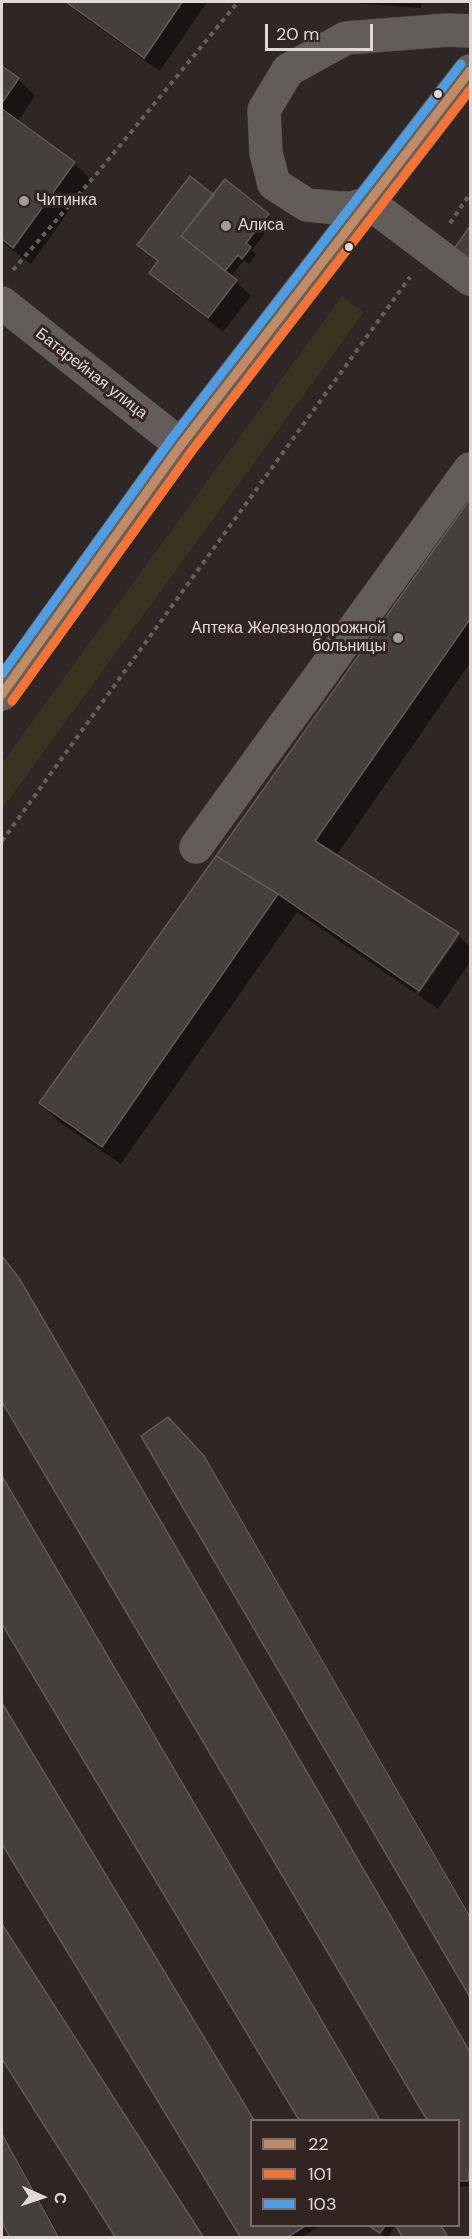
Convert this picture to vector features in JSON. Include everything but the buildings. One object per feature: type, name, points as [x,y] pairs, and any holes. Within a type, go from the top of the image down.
[{"type":"main road","points":[[2,694],[181,445],[471,70]]},
{"type":"street","points":[[471,31],[448,30],[346,38],[288,70],[264,110],[266,153],[274,184],[307,205],[345,208],[369,203],[471,279]]},
{"type":"street","name":"Батарейная улица","points":[[5,289],[181,445]]},
{"type":"street","points":[[196,847],[471,470]]},
{"type":"path","points":[[5,289],[238,2]]},
{"type":"path","points":[[2,841],[471,194]]},
{"type":"shaded area","points":[[342,296],[364,312],[2,809],[2,763]]},
{"type":"transit line","name":"103","points":[[2,674],[172,438],[461,64]]},
{"type":"transit line","name":"22","points":[[2,694],[181,445],[470,71]]},
{"type":"transit line","name":"101","points":[[12,701],[191,452],[470,90]]},
{"type":"place","name":"Читинка","points":[[24,201]]},
{"type":"place","name":"Алиса","points":[[226,226]]},
{"type":"place","name":"Аптека Железнодорожной больницы","points":[[398,638]]}]
